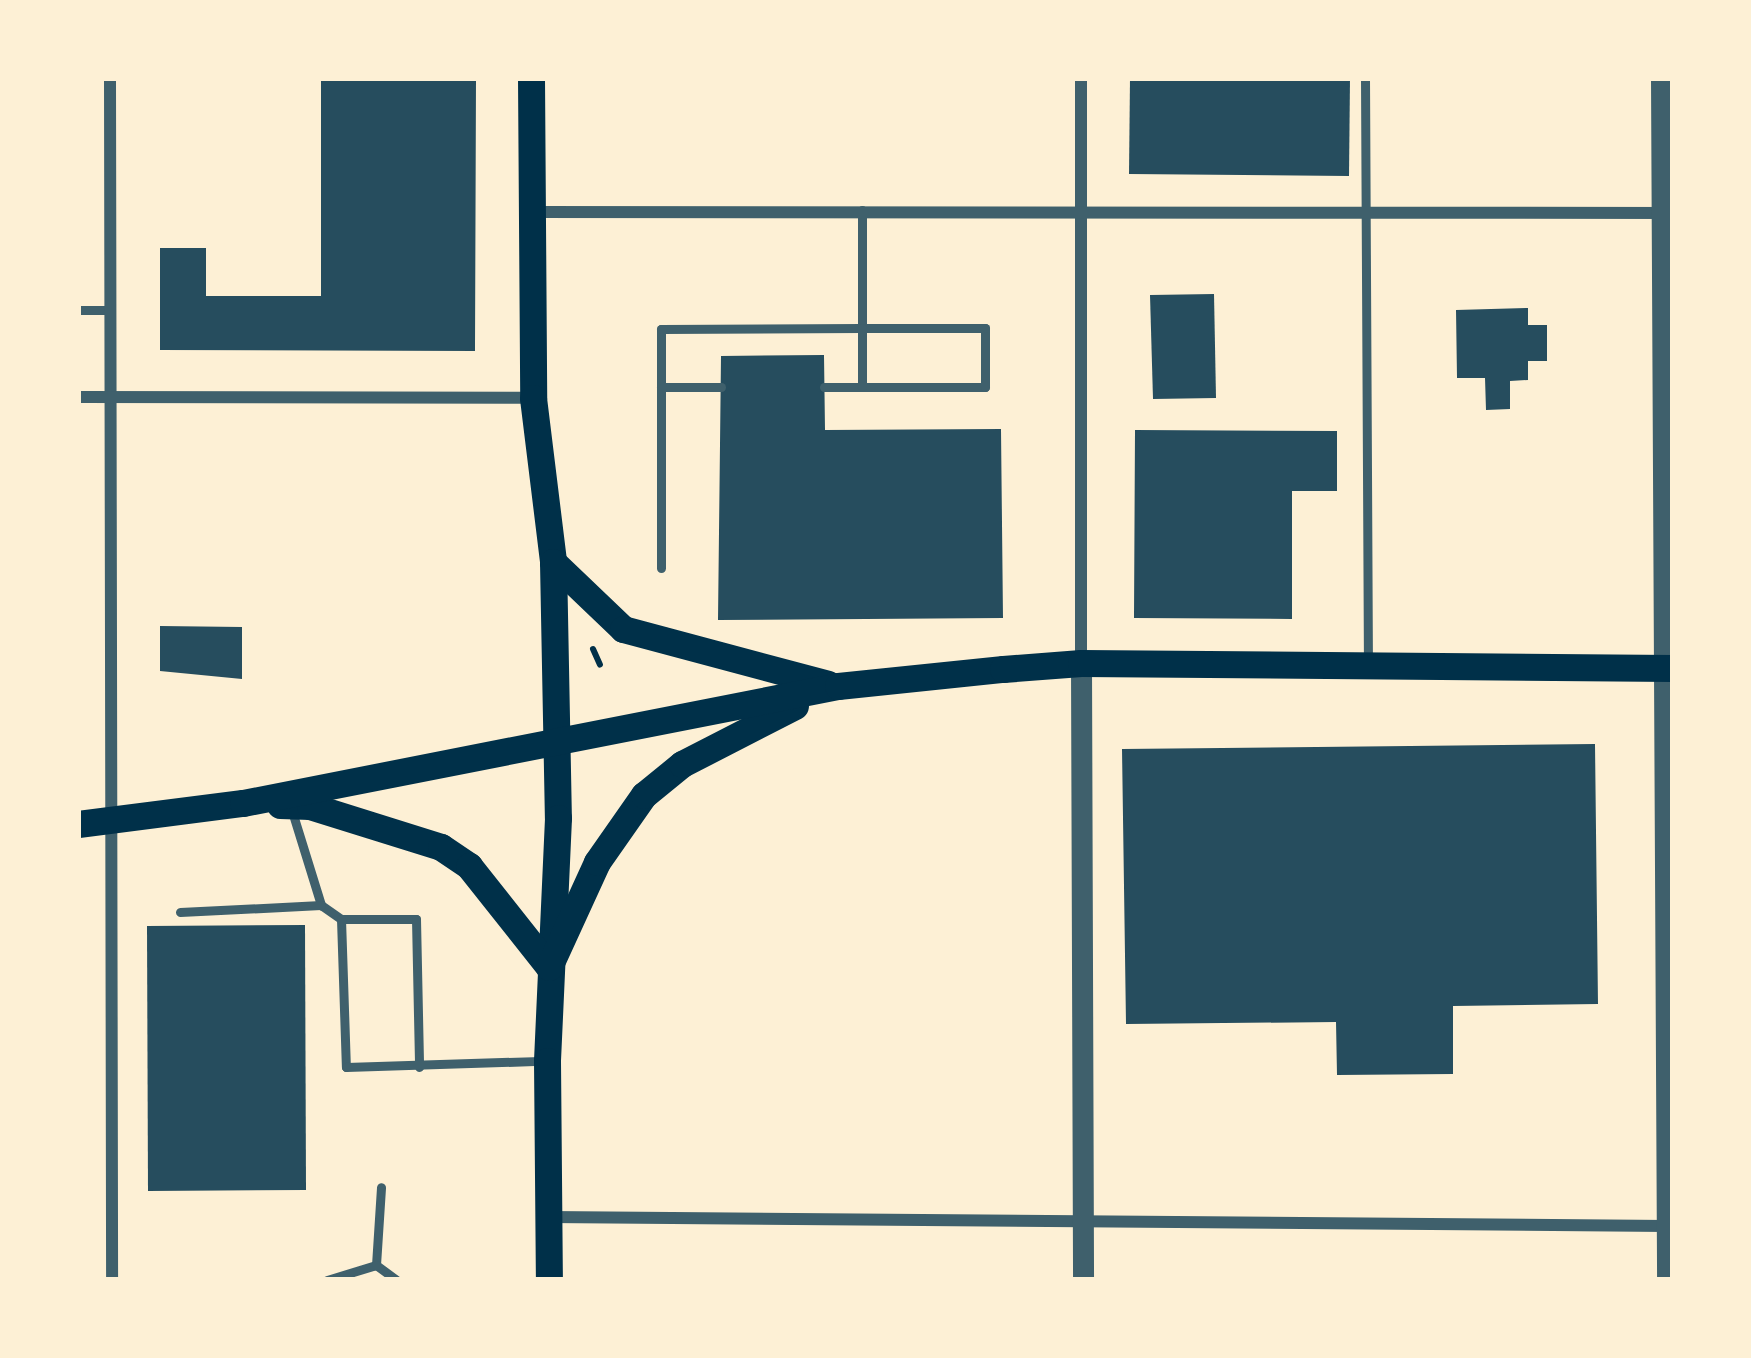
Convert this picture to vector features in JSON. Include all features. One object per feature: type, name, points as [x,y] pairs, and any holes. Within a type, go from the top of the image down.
[{"type":"main road","points":[[531,78],[533,398],[553,562],[557,746],[547,1061],[549,1280]]},
{"type":"main road","points":[[553,562],[623,629],[838,686]]},
{"type":"main road","points":[[78,824],[243,803],[557,746],[838,686],[1081,663],[1668,668]]},
{"type":"main road","points":[[549,968],[597,862],[644,795],[700,754],[838,686]]},
{"type":"main road","points":[[243,803],[290,806],[441,847],[469,866],[549,968]]},
{"type":"street","points":[[110,78],[112,1280]]},
{"type":"street","points":[[1081,78],[1083,1280]]},
{"type":"street","points":[[1661,78],[1667,213],[1667,1280]]},
{"type":"street","points":[[531,212],[1364,209],[1667,213]]},
{"type":"street","points":[[78,397],[533,398]]},
{"type":"street","points":[[548,1217],[1667,1226]]},
{"type":"lane","points":[[1365,78],[1368,664]]},
{"type":"lane","points":[[862,210],[862,386]]},
{"type":"lane","points":[[78,310],[110,310]]},
{"type":"lane","points":[[662,568],[662,329],[985,328],[985,387],[824,387]]},
{"type":"lane","points":[[661,387],[721,387]]},
{"type":"lane","points":[[290,806],[321,905],[341,920],[416,920],[419,1067]]},
{"type":"lane","points":[[180,912],[321,905]]},
{"type":"lane","points":[[341,920],[346,1067],[547,1061]]},
{"type":"lane","points":[[376,1265],[381,1187]]},
{"type":"lane","points":[[327,1280],[376,1265]]},
{"type":"lane","points":[[376,1265],[398,1280]]},
{"type":"path","points":[[581,655],[597,647],[600,665]]},
{"type":"building","points":[[321,78],[476,78],[475,351],[160,350],[160,248],[206,248],[206,296],[321,296]]},
{"type":"building","points":[[1130,78],[1350,78],[1349,176],[1129,174]]},
{"type":"building","points":[[1214,294],[1216,398],[1153,399],[1150,295]]},
{"type":"building","points":[[1528,308],[1528,325],[1547,325],[1547,361],[1528,361],[1528,380],[1510,381],[1510,409],[1486,410],[1485,378],[1457,378],[1456,310]]},
{"type":"building","points":[[824,355],[825,430],[1001,429],[1003,618],[718,620],[721,356]]},
{"type":"building","points":[[1135,430],[1337,431],[1337,491],[1292,491],[1292,619],[1134,618]]},
{"type":"building","points":[[160,626],[242,627],[242,679],[160,671]]},
{"type":"building","points":[[1595,744],[1598,1004],[1453,1006],[1453,1074],[1337,1075],[1336,1022],[1126,1024],[1122,749]]},
{"type":"building","points":[[305,925],[306,1190],[148,1191],[147,926]]}]
